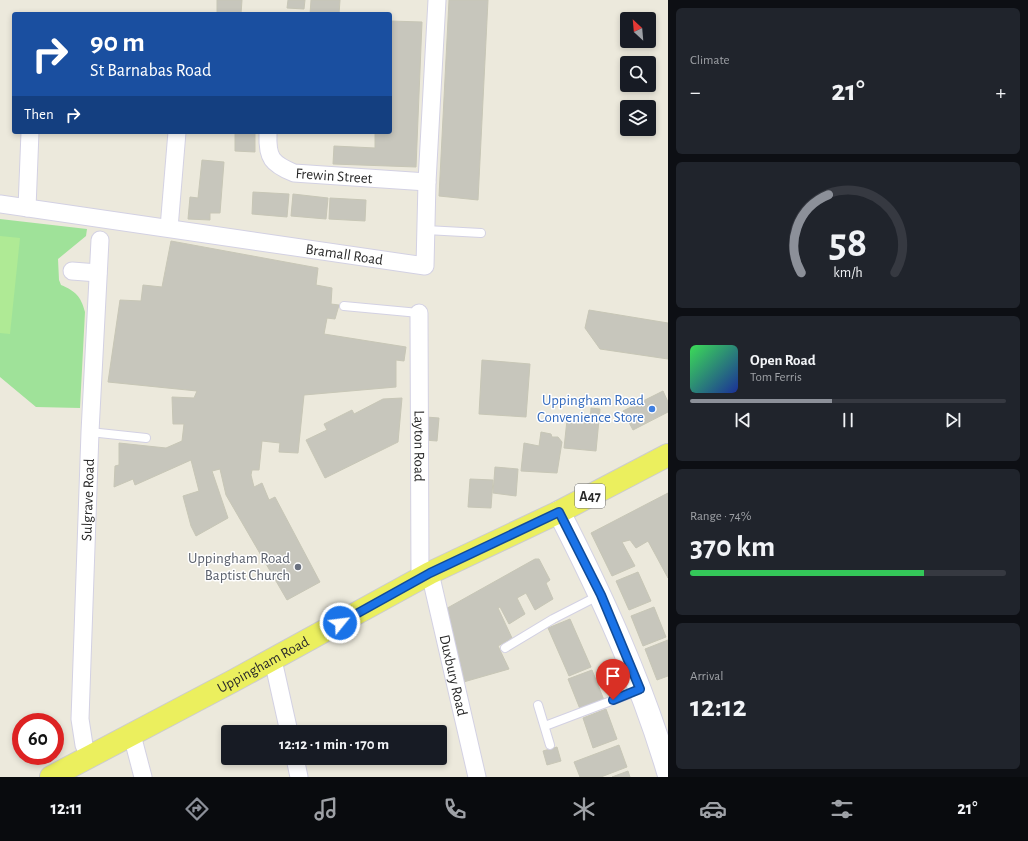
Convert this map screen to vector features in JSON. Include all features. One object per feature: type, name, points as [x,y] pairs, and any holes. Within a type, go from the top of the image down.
[{"type":"main road","name":"Uppingham Road","points":[[50,777],[132,736],[425,576],[559,512],[668,455]]},
{"type":"main road","points":[[559,512],[601,595],[640,689],[668,772]]},
{"type":"street","name":"Bramall Road","points":[[0,204],[425,266],[427,182],[436,0]]},
{"type":"street","points":[[28,208],[30,134]]},
{"type":"street","points":[[169,228],[177,134]]},
{"type":"street","name":"Frewin Street","points":[[268,134],[268,149],[272,160],[280,168],[294,173],[427,182]]},
{"type":"street","name":"Sulgrave Road","points":[[90,758],[84,745],[80,719],[90,432],[100,240]]},
{"type":"street","points":[[72,271],[98,273]]},
{"type":"street","name":"Layton Road","points":[[419,312],[425,576]]},
{"type":"street","name":"Duxbury Road","points":[[425,576],[477,777]]},
{"type":"street","points":[[273,660],[287,725]]},
{"type":"street","points":[[132,736],[143,777]]},
{"type":"street","points":[[296,765],[299,777]]},
{"type":"lane","points":[[426,230],[480,233]]},
{"type":"lane","points":[[344,306],[419,312]]},
{"type":"lane","points":[[90,432],[146,438]]},
{"type":"lane","points":[[505,648],[553,619],[601,595]]},
{"type":"lane","points":[[545,726],[640,689]]},
{"type":"lane","points":[[538,705],[550,745]]},
{"type":"green space","points":[[0,219],[87,229],[86,236],[58,259],[59,280],[61,285],[77,295],[82,302],[85,312],[80,408],[36,407],[0,377]]},
{"type":"green space","points":[[0,236],[20,238],[10,334],[0,333]]},
{"type":"building","points":[[217,0],[242,0],[241,12],[217,12]]},
{"type":"building","points":[[288,0],[305,0],[304,9],[287,8]]},
{"type":"building","points":[[311,0],[340,0],[339,12],[310,12]]},
{"type":"building","points":[[449,0],[488,0],[478,200],[439,196]]},
{"type":"building","points":[[392,21],[422,22],[416,167],[333,164],[334,146],[375,148],[375,134],[392,134]]},
{"type":"building","points":[[235,134],[255,134],[255,152],[235,151]]},
{"type":"building","points":[[202,160],[224,162],[220,213],[210,213],[210,220],[188,219],[190,197],[198,198]]},
{"type":"building","points":[[253,192],[289,194],[287,217],[252,214]]},
{"type":"building","points":[[293,194],[328,198],[326,219],[291,216]]},
{"type":"building","points":[[330,198],[366,200],[365,221],[329,219]]},
{"type":"building","points":[[171,241],[318,268],[316,285],[332,288],[331,304],[339,305],[335,319],[327,318],[324,334],[406,347],[404,361],[396,360],[396,387],[304,395],[298,453],[279,452],[280,443],[262,441],[259,470],[252,470],[251,475],[254,487],[262,483],[269,500],[275,497],[320,582],[287,600],[226,495],[220,469],[212,471],[228,518],[196,536],[191,526],[183,496],[199,491],[191,460],[135,485],[133,479],[114,487],[115,466],[119,465],[119,443],[166,448],[182,441],[184,424],[173,424],[172,397],[194,398],[197,391],[108,382],[120,300],[141,301],[143,285],[162,287]]},
{"type":"building","points":[[589,310],[668,323],[668,359],[600,349],[585,328]]},
{"type":"building","points":[[482,360],[530,364],[526,417],[479,414]]},
{"type":"building","points":[[663,391],[668,402],[668,412],[633,430],[623,411]]},
{"type":"building","points":[[402,398],[398,442],[325,478],[306,440],[327,430],[324,424],[352,410],[354,414],[383,399]]},
{"type":"building","points":[[591,408],[600,409],[596,451],[564,448],[567,420],[590,422]]},
{"type":"building","points":[[426,417],[439,418],[437,441],[424,440]]},
{"type":"building","points":[[541,432],[551,434],[552,437],[558,437],[562,442],[557,473],[521,471],[524,443],[539,446]]},
{"type":"building","points":[[495,467],[518,469],[516,496],[493,493]]},
{"type":"building","points":[[470,479],[493,480],[491,508],[468,507]]},
{"type":"building","points":[[668,493],[668,578],[648,541],[636,548],[630,540],[622,542],[635,566],[612,576],[591,533]]},
{"type":"building","points":[[535,559],[539,559],[550,580],[546,583],[553,599],[535,610],[526,593],[517,598],[525,614],[509,624],[500,607],[498,608],[512,638],[498,646],[509,669],[460,683],[442,611]]},
{"type":"building","points":[[638,572],[651,601],[629,610],[616,581]]},
{"type":"building","points":[[654,607],[666,637],[643,646],[631,616]]},
{"type":"building","points":[[570,619],[591,667],[569,676],[548,628]]},
{"type":"building","points":[[668,640],[668,676],[657,680],[645,649]]},
{"type":"building","points":[[592,670],[604,700],[580,709],[568,679]]},
{"type":"building","points":[[606,709],[617,739],[593,748],[583,718]]},
{"type":"building","points":[[619,745],[627,767],[601,777],[580,777],[574,762]]},
{"type":"building","points":[[557,747],[561,761],[547,765],[543,751]]},
{"type":"building","points":[[628,771],[630,777],[612,777]]},
{"type":"place","name":"Uppingham Road Convenience Store","points":[[652,409]]},
{"type":"place","name":"Uppingham Road Baptist Church","points":[[298,567]]},
{"type":"route","points":[[340,623],[430,573],[559,512],[601,595],[640,689],[613,700]]}]
